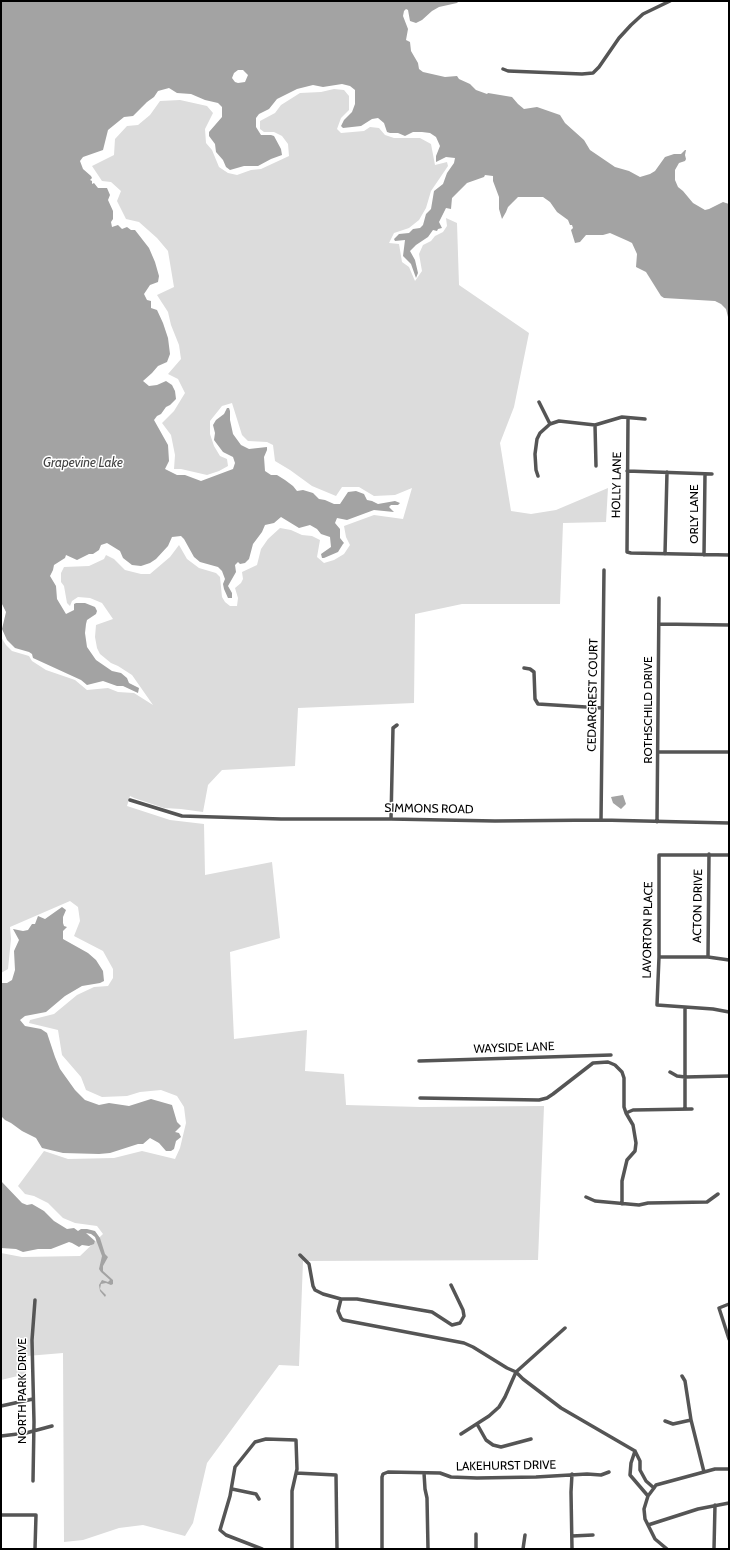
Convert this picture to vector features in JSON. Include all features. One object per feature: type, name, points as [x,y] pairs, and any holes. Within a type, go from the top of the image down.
[{"type":"street","points":[[503,69],[508,71],[582,74],[593,73],[599,67],[619,38],[631,25],[643,14],[670,1]]},
{"type":"street","points":[[539,402],[550,424]]},
{"type":"street","points":[[538,476],[535,454],[537,439],[540,433],[550,424],[559,421],[595,425],[622,417],[628,419],[645,419]]},
{"type":"street","name":"HOLLY LANE","points":[[628,419],[627,552],[665,554]]},
{"type":"street","points":[[595,425],[596,466]]},
{"type":"street","points":[[627,471],[712,474]]},
{"type":"street","points":[[667,472],[665,554],[729,556]]},
{"type":"street","name":"ORLY LANE","points":[[704,555],[705,474]]},
{"type":"street","name":"CEDARCREST COURT","points":[[601,820],[604,570]]},
{"type":"street","name":"ROTHSCHILD DRIVE","points":[[657,822],[659,598]]},
{"type":"street","points":[[659,624],[729,625]]},
{"type":"street","points":[[524,668],[530,669],[534,672],[535,699],[538,704],[602,708]]},
{"type":"street","points":[[391,819],[393,728],[397,725]]},
{"type":"street","points":[[658,752],[729,752]]},
{"type":"street","name":"SIMMONS ROAD","points":[[130,800],[182,816],[281,819],[494,821],[601,820],[729,823]]},
{"type":"street","points":[[709,854],[729,854]]},
{"type":"street","name":"LAVORTON PLACE","points":[[685,1008],[657,1005],[659,957],[659,855],[709,854]]},
{"type":"street","name":"ACTON DRIVE","points":[[708,957],[709,854]]},
{"type":"street","points":[[659,957],[708,957],[729,960]]},
{"type":"street","points":[[685,1109],[685,1008],[713,1009],[729,1012]]},
{"type":"street","name":"WAYSIDE LANE","points":[[419,1061],[611,1055]]},
{"type":"street","points":[[420,1098],[539,1100],[547,1098],[553,1094],[593,1063],[601,1062],[615,1065],[622,1072],[624,1078],[624,1106],[633,1125],[636,1143],[635,1151],[627,1160],[622,1181],[622,1204]]},
{"type":"street","points":[[670,1072],[677,1076],[685,1077],[729,1076]]},
{"type":"street","points":[[626,1113],[633,1110],[692,1109]]},
{"type":"street","points":[[586,1197],[595,1201],[639,1205],[648,1203],[707,1202],[718,1194]]},
{"type":"street","points":[[300,1255],[309,1264],[312,1283],[315,1290],[323,1294],[341,1299],[357,1299],[432,1312],[452,1325],[460,1323],[464,1316],[463,1310],[451,1285]]},
{"type":"street","points":[[341,1299],[338,1310],[343,1320],[464,1343],[516,1372],[522,1379],[561,1408],[635,1451],[640,1461],[640,1470],[642,1474],[654,1488]]},
{"type":"street","name":"NORTH PARK DRIVE","points":[[33,1482],[32,1340],[35,1300]]},
{"type":"street","points":[[729,1304],[719,1308],[729,1339]]},
{"type":"street","points":[[461,1434],[499,1407],[516,1372],[565,1328]]},
{"type":"street","points":[[682,1376],[685,1381],[691,1420],[704,1472]]},
{"type":"street","points":[[1,1406],[33,1398]]},
{"type":"street","points":[[665,1422],[673,1424],[691,1420]]},
{"type":"street","points":[[477,1424],[486,1440],[497,1446],[501,1447],[512,1445],[531,1439]]},
{"type":"street","points":[[1,1436],[52,1426]]},
{"type":"street","points":[[262,1549],[220,1530],[232,1489],[235,1467],[256,1442],[266,1439],[296,1440],[298,1455],[292,1491],[292,1549]]},
{"type":"street","points":[[635,1451],[631,1463],[630,1475],[648,1496]]},
{"type":"street","points":[[667,1549],[655,1539],[645,1519],[644,1509],[648,1496],[656,1485],[715,1469],[729,1469]]},
{"type":"street","name":"LAKEHURST DRIVE","points":[[382,1549],[382,1477],[383,1474],[388,1472],[440,1473],[460,1478],[536,1477],[572,1474],[600,1475],[609,1472]]},
{"type":"street","points":[[296,1473],[336,1475],[337,1549]]},
{"type":"street","points":[[424,1473],[427,1498],[428,1549]]},
{"type":"street","points":[[572,1474],[572,1549]]},
{"type":"street","points":[[633,1478],[642,1474]]},
{"type":"street","points":[[232,1489],[256,1494],[259,1498]]},
{"type":"street","points":[[648,1525],[715,1504],[729,1503]]},
{"type":"street","points":[[714,1549],[715,1504]]},
{"type":"street","points":[[1,1515],[36,1515],[35,1549]]},
{"type":"street","points":[[476,1534],[476,1549]]},
{"type":"street","points":[[523,1549],[525,1534]]},
{"type":"street","points":[[572,1536],[593,1535]]},
{"type":"shaded area","points":[[334,89],[344,90],[349,96],[349,110],[341,118],[337,129],[341,133],[364,131],[370,127],[379,128],[385,135],[394,138],[420,138],[431,144],[435,165],[447,162],[448,166],[431,191],[426,208],[419,220],[409,228],[394,233],[389,243],[399,244],[402,262],[409,267],[415,281],[422,271],[419,254],[423,245],[443,232],[447,226],[446,218],[457,223],[459,285],[529,333],[514,407],[500,443],[511,511],[531,514],[556,510],[608,488],[606,522],[563,523],[560,604],[462,604],[415,614],[414,703],[298,708],[295,766],[222,770],[208,785],[203,812],[164,808],[130,796],[127,806],[170,820],[204,824],[205,875],[272,862],[280,938],[230,952],[234,1039],[307,1030],[305,1071],[344,1074],[346,1105],[420,1107],[544,1106],[538,1260],[303,1261],[299,1366],[279,1365],[207,1463],[193,1523],[185,1536],[143,1525],[119,1528],[83,1540],[64,1542],[63,1353],[27,1356],[26,1374],[1,1380],[1,1253],[22,1257],[80,1256],[103,1234],[97,1226],[75,1223],[63,1218],[48,1203],[34,1196],[25,1194],[18,1186],[44,1151],[68,1159],[114,1158],[142,1151],[175,1159],[180,1148],[186,1123],[184,1107],[177,1096],[161,1090],[140,1092],[127,1096],[102,1097],[86,1090],[81,1077],[62,1055],[58,1030],[29,1023],[30,1020],[54,1014],[77,995],[94,987],[108,986],[113,978],[113,969],[103,951],[74,936],[80,921],[78,907],[70,901],[10,927],[11,939],[8,969],[1,973],[1,637],[12,651],[29,656],[32,661],[46,670],[75,680],[87,690],[108,688],[118,692],[134,693],[153,705],[132,675],[111,663],[100,654],[97,648],[95,637],[96,625],[113,619],[102,603],[90,598],[78,597],[72,601],[70,606],[67,603],[64,586],[61,582],[61,573],[64,567],[89,566],[104,559],[106,555],[114,559],[125,570],[141,574],[150,574],[170,557],[179,545],[187,559],[199,568],[216,573],[220,577],[222,597],[230,606],[237,606],[238,598],[235,588],[243,579],[242,572],[257,565],[261,549],[268,539],[280,528],[291,530],[302,535],[312,536],[320,540],[317,557],[324,563],[334,560],[344,554],[350,545],[346,537],[344,526],[374,515],[403,519],[412,488],[395,495],[374,496],[359,487],[342,487],[336,496],[312,486],[275,461],[273,445],[267,442],[248,441],[242,435],[232,403],[222,406],[210,421],[210,434],[214,446],[220,456],[227,459],[228,466],[207,475],[181,469],[174,469],[175,455],[171,435],[162,423],[174,411],[185,393],[178,379],[168,374],[181,359],[179,345],[171,325],[168,312],[157,295],[174,287],[168,251],[157,238],[139,222],[126,219],[117,201],[121,191],[111,182],[102,181],[92,166],[114,155],[115,139],[127,126],[138,125],[150,115],[160,101],[180,100],[207,106],[213,113],[205,129],[206,143],[212,150],[219,167],[228,173],[237,175],[251,170],[261,169],[289,156],[288,144],[282,136],[274,132],[264,132],[260,129],[260,121],[275,113],[281,105],[300,93],[321,92]]},
{"type":"water","name":"Grapevine Lake","points":[[1,1],[459,1],[457,3],[439,7],[416,23],[410,21],[408,10],[406,9],[404,11],[403,16],[408,29],[406,40],[410,42],[411,51],[418,63],[419,69],[423,72],[445,77],[457,76],[459,79],[470,84],[476,90],[487,94],[512,97],[524,109],[537,107],[560,115],[565,123],[584,140],[590,150],[615,167],[629,171],[640,177],[655,171],[665,157],[674,154],[681,154],[686,150],[685,161],[679,163],[675,170],[675,180],[678,187],[693,203],[705,210],[723,202],[729,204],[729,321],[726,309],[715,301],[664,298],[661,296],[646,272],[636,267],[637,254],[632,243],[610,233],[603,235],[586,235],[580,242],[575,243],[571,230],[573,228],[572,225],[570,225],[568,220],[557,212],[550,202],[543,197],[518,197],[508,207],[502,219],[499,209],[499,197],[493,181],[493,176],[485,175],[484,177],[467,183],[452,198],[451,209],[446,208],[439,222],[442,228],[438,229],[437,231],[433,230],[428,237],[410,251],[415,260],[418,273],[416,278],[411,264],[403,256],[405,240],[395,241],[394,239],[399,234],[409,233],[413,229],[420,228],[423,225],[426,214],[431,209],[434,191],[443,184],[447,173],[454,163],[455,158],[446,157],[436,162],[436,156],[440,146],[436,137],[430,133],[422,132],[413,132],[405,136],[398,133],[390,133],[387,132],[384,123],[378,118],[372,119],[361,126],[343,128],[341,126],[344,120],[352,112],[355,104],[355,90],[350,86],[342,84],[323,87],[313,85],[297,89],[277,99],[269,109],[259,114],[256,118],[256,127],[261,135],[274,136],[281,149],[282,155],[258,166],[244,166],[230,170],[226,167],[223,160],[216,152],[215,144],[209,136],[209,132],[222,117],[222,107],[218,103],[205,100],[191,94],[177,93],[169,88],[158,91],[154,97],[133,116],[124,117],[108,130],[103,150],[83,157],[80,161],[83,169],[91,176],[92,178],[90,180],[92,181],[92,184],[94,183],[98,188],[107,188],[110,195],[108,200],[113,211],[113,219],[111,222],[112,227],[118,225],[122,229],[127,227],[131,230],[135,230],[149,248],[159,276],[158,282],[150,285],[144,294],[147,300],[151,301],[151,308],[157,310],[163,323],[168,338],[170,354],[167,362],[158,366],[143,381],[149,386],[157,385],[166,381],[172,385],[175,391],[176,399],[154,420],[168,445],[169,461],[165,469],[177,475],[185,475],[201,481],[233,469],[235,463],[233,457],[223,452],[214,440],[215,433],[213,425],[216,420],[224,414],[227,408],[229,408],[233,434],[241,445],[249,449],[267,447],[264,457],[265,471],[271,475],[277,475],[285,480],[297,491],[303,490],[313,493],[319,499],[334,504],[340,504],[348,492],[356,491],[364,494],[367,500],[378,504],[395,501],[400,503],[389,507],[394,512],[374,510],[347,520],[337,518],[335,523],[340,529],[340,538],[344,543],[338,552],[324,558],[322,558],[321,554],[331,547],[330,537],[321,534],[317,529],[310,525],[299,528],[281,517],[274,523],[265,525],[262,532],[253,544],[249,559],[245,563],[240,564],[238,562],[235,565],[236,572],[228,586],[232,593],[232,598],[228,598],[224,589],[223,584],[225,579],[222,571],[218,567],[200,562],[194,557],[181,536],[172,537],[168,546],[156,559],[141,566],[132,565],[123,558],[120,551],[107,543],[101,545],[99,550],[93,554],[89,554],[77,560],[66,555],[65,558],[54,565],[50,576],[56,586],[57,599],[66,614],[74,610],[74,604],[76,603],[85,603],[95,607],[97,611],[96,614],[87,620],[86,624],[85,633],[87,647],[96,660],[112,671],[121,673],[127,678],[129,683],[139,688],[138,693],[123,686],[117,686],[103,681],[87,685],[81,680],[33,658],[32,654],[29,652],[15,648],[7,640],[2,629],[6,612],[1,602]],"holes":[[[238,70],[243,70],[248,75],[245,82],[235,82],[232,78],[234,73]]]},
{"type":"water","points":[[623,795],[626,804],[621,809],[613,803],[611,797]]},
{"type":"water","points":[[62,907],[66,910],[63,917],[63,923],[64,926],[67,927],[63,931],[63,939],[88,953],[96,960],[103,971],[104,981],[82,986],[65,996],[46,1012],[25,1016],[20,1020],[25,1026],[41,1029],[47,1033],[60,1069],[75,1090],[85,1100],[99,1105],[109,1103],[129,1106],[151,1099],[172,1105],[177,1122],[181,1126],[175,1132],[179,1133],[181,1137],[176,1141],[174,1149],[171,1151],[166,1151],[159,1143],[150,1138],[143,1144],[138,1144],[110,1153],[63,1153],[42,1148],[36,1138],[22,1131],[1,1116],[1,983],[7,983],[12,980],[15,970],[14,951],[19,940],[13,929],[23,931],[28,930],[32,924],[35,924],[38,916],[45,919]]},
{"type":"water","points":[[1,1181],[22,1203],[27,1205],[32,1204],[44,1211],[54,1221],[67,1229],[74,1228],[78,1231],[81,1229],[87,1229],[95,1231],[100,1238],[105,1254],[108,1257],[103,1266],[103,1271],[113,1280],[113,1284],[111,1285],[106,1283],[101,1284],[100,1289],[106,1295],[105,1297],[100,1291],[99,1285],[102,1280],[108,1282],[110,1280],[99,1269],[102,1256],[95,1237],[91,1234],[86,1233],[95,1241],[94,1244],[89,1246],[82,1245],[79,1247],[69,1242],[51,1249],[38,1249],[23,1252],[16,1249],[1,1248]]}]
